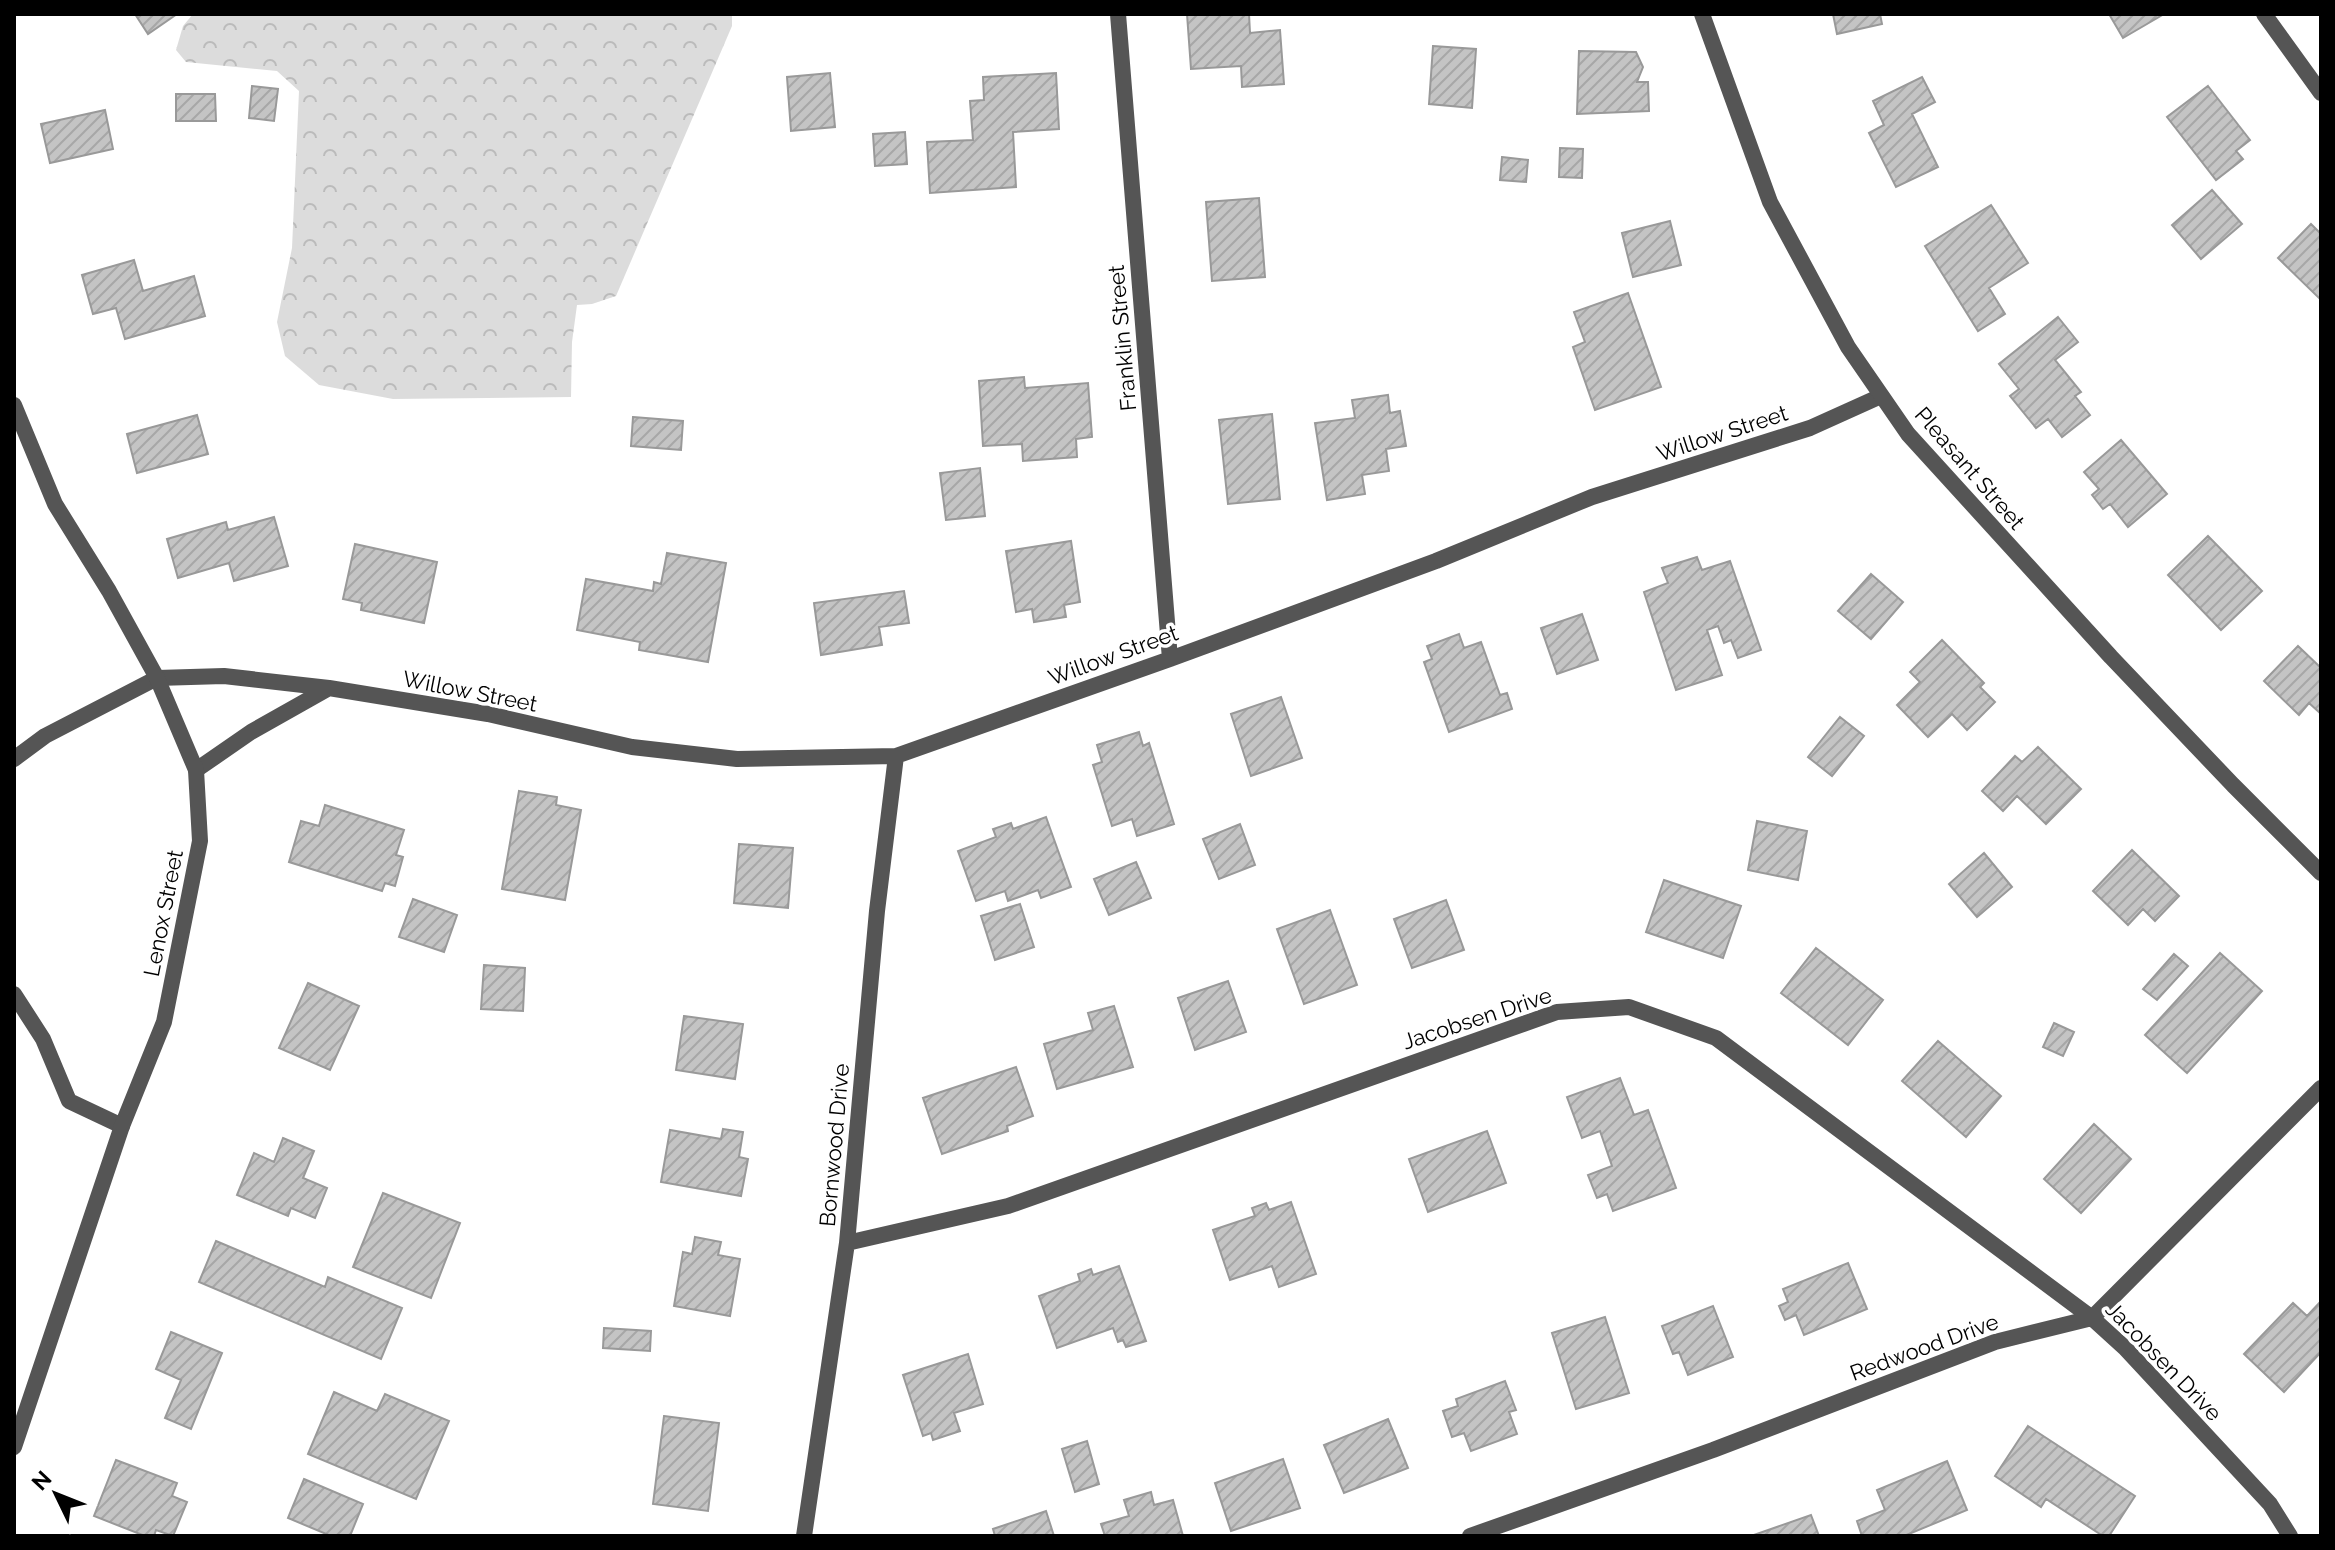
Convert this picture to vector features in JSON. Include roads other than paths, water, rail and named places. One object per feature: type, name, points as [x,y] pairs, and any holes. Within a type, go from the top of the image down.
[{"type":"street","name":"Franklin Street","points":[[1118,14],[1170,659]]},
{"type":"street","name":"Pleasant Street","points":[[1702,14],[1770,202],[1848,347],[1908,434],[2111,657],[2321,873]]},
{"type":"street","points":[[2264,14],[2321,93]]},
{"type":"street","name":"Willow Street","points":[[157,678],[224,676],[329,688],[488,714],[632,747],[737,759],[896,756],[1436,561],[1592,497],[1810,428],[1881,396]]},
{"type":"street","name":"Lenox Street","points":[[14,405],[55,504],[109,591],[157,678],[196,770],[200,841],[164,1022],[122,1126],[14,1447]]},
{"type":"street","points":[[14,759],[45,736],[157,678]]},
{"type":"street","points":[[196,770],[251,732],[329,688]]},
{"type":"street","name":"Bornwood Drive","points":[[804,1536],[847,1243],[877,911],[896,756]]},
{"type":"street","points":[[14,994],[43,1039],[69,1101],[122,1126]]},
{"type":"street","name":"Jacobsen Drive","points":[[847,1243],[1008,1206],[1557,1012],[1629,1007],[1716,1038],[2092,1318],[2125,1348],[2270,1504],[2290,1536]]},
{"type":"street","points":[[2092,1318],[2321,1088]]},
{"type":"street","name":"Redwood Drive","points":[[1470,1536],[1713,1450],[1995,1342],[2092,1318]]}]
